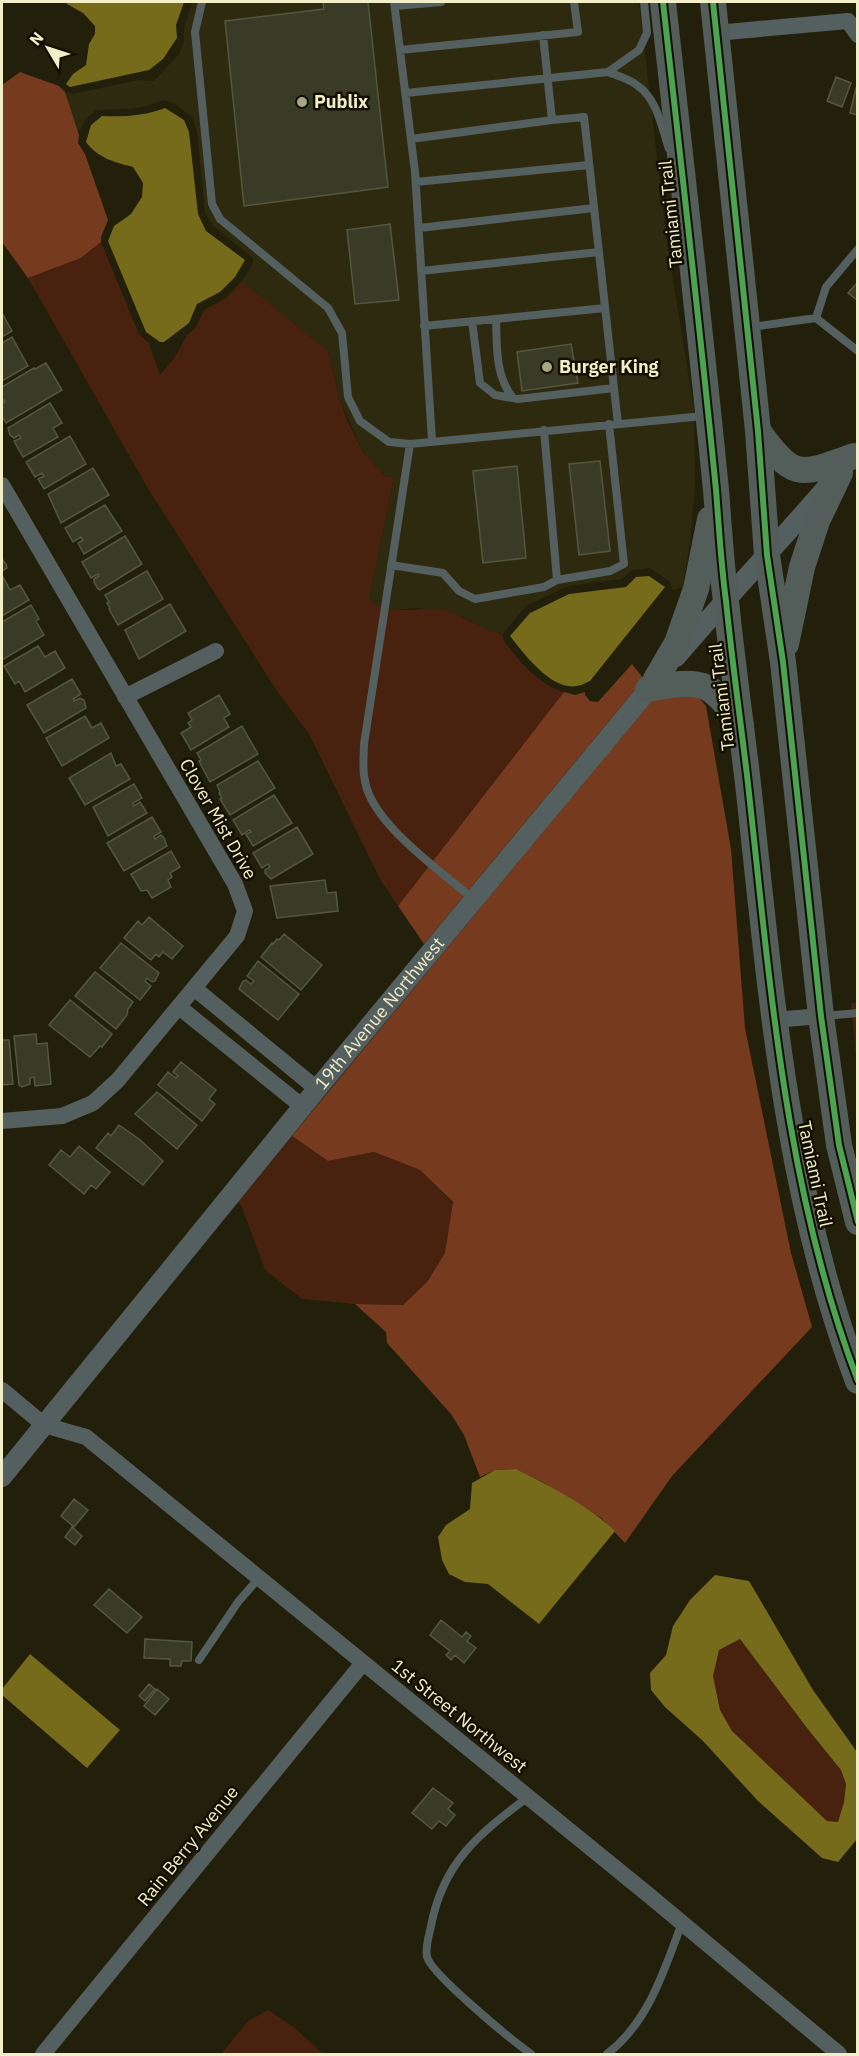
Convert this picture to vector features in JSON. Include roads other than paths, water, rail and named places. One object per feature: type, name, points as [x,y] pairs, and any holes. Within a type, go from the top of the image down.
[{"type":"main road","name":"Tamiami Trail","points":[[663,2],[716,490],[725,599],[774,1020],[801,1190],[821,1272],[842,1340],[858,1381]]},
{"type":"main road","name":"Tamiami Trail","points":[[713,2],[758,431],[767,555],[783,662],[821,1016],[839,1144],[858,1222]]},
{"type":"main road","points":[[758,431],[785,463],[799,471],[814,470],[850,460]]},
{"type":"main road","points":[[783,662],[802,567],[817,521],[850,460]]},
{"type":"main road","points":[[652,684],[677,643],[696,589],[716,490]]},
{"type":"main road","points":[[652,684],[698,684],[711,689],[724,700],[741,725]]},
{"type":"street","points":[[716,33],[848,21],[858,35]]},
{"type":"street","name":"19th Avenue Northwest","points":[[2,1477],[317,1089],[652,684],[850,460]]},
{"type":"street","name":"Clover Mist Drive","points":[[2,485],[235,884],[245,911],[237,936],[118,1080],[93,1103],[62,1116],[2,1122]]},
{"type":"street","points":[[125,697],[216,651]]},
{"type":"street","points":[[194,988],[317,1089]]},
{"type":"street","points":[[179,1006],[303,1107]]},
{"type":"street","points":[[774,1020],[821,1016]]},
{"type":"street","points":[[248,1062],[262,1044]]},
{"type":"street","points":[[2,1390],[44,1425]]},
{"type":"street","name":"1st Street Northwest","points":[[44,1425],[86,1437],[682,1923],[839,2055]]},
{"type":"street","name":"Rain Berry Avenue","points":[[43,2055],[363,1663]]},
{"type":"lane","points":[[202,2],[195,32],[212,204],[220,219],[327,308],[342,333],[348,397],[360,421],[389,442],[410,444],[708,415]]},
{"type":"lane","points":[[432,441],[416,182],[394,4],[441,2]]},
{"type":"lane","points":[[400,50],[578,32],[574,2]]},
{"type":"lane","points":[[608,72],[639,50],[647,33],[644,2]]},
{"type":"lane","points":[[543,35],[552,120]]},
{"type":"lane","points":[[406,93],[608,72],[638,85],[647,94],[658,115],[685,200]]},
{"type":"lane","points":[[391,565],[443,573],[459,591],[475,599],[544,588],[557,580],[610,571],[624,564],[614,424],[614,388],[584,117],[411,139]]},
{"type":"lane","points":[[416,182],[589,165]]},
{"type":"lane","points":[[419,228],[594,208]]},
{"type":"lane","points":[[816,318],[826,287],[858,249]]},
{"type":"lane","points":[[421,271],[599,252]]},
{"type":"lane","points":[[424,326],[605,308]]},
{"type":"lane","points":[[747,327],[816,318],[858,351]]},
{"type":"lane","points":[[496,319],[499,367],[506,389],[513,398]]},
{"type":"lane","points":[[472,321],[480,383],[495,395],[513,398],[614,388]]},
{"type":"lane","points":[[544,430],[557,580]]},
{"type":"lane","points":[[410,444],[363,744],[365,782],[375,806],[394,831],[474,900]]},
{"type":"lane","points":[[821,1016],[858,1013]]},
{"type":"lane","points":[[199,1660],[238,1602],[259,1578]]},
{"type":"lane","points":[[528,1797],[494,1823],[466,1849],[452,1868],[432,1919],[427,1958],[437,1973],[531,2055]]},
{"type":"lane","points":[[607,2055],[635,2025],[653,1998],[682,1923]]},
{"type":"place","name":"Publix","points":[[302,102]]},
{"type":"place","name":"Burger King","points":[[547,367]]}]
